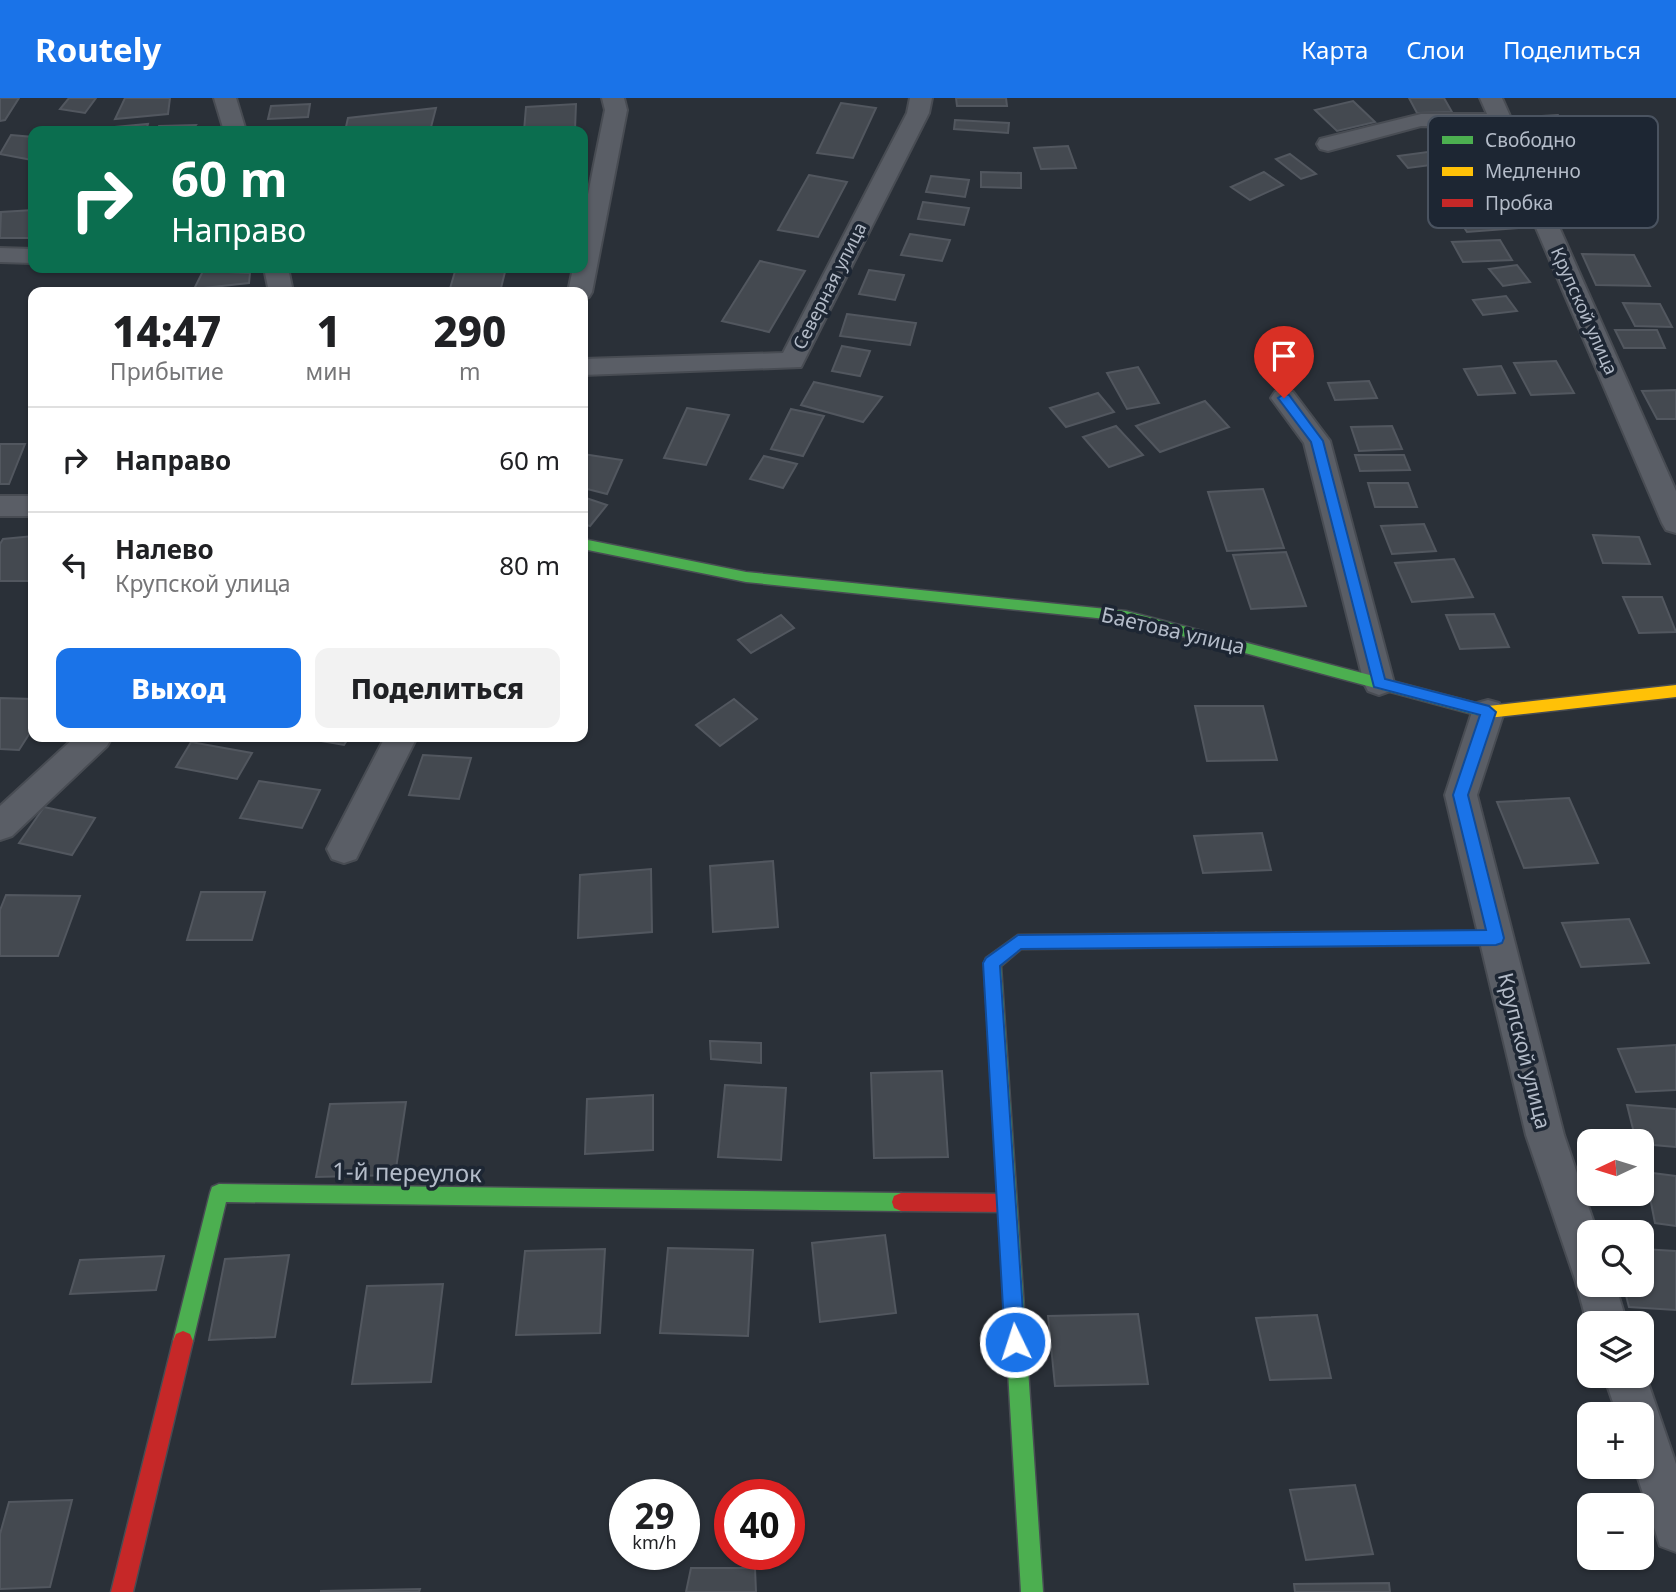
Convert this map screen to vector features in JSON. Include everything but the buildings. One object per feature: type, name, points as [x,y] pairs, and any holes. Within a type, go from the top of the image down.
[{"type":"street","points":[[225,98],[233,126]]},
{"type":"street","points":[[588,252],[616,110],[613,98]]},
{"type":"street","name":"Северная улица","points":[[588,367],[792,361],[918,113],[921,98]]},
{"type":"street","points":[[1448,116],[1496,109]]},
{"type":"street","points":[[1328,145],[1428,119]]},
{"type":"street","name":"Крупской улица","points":[[1548,228],[1676,523]]},
{"type":"street","points":[[0,256],[28,256]]},
{"type":"street","points":[[1284,398],[1317,441],[1379,683]]},
{"type":"street","points":[[0,506],[28,506]]},
{"type":"street","name":"Баетова улица","points":[[588,545],[746,577],[1126,616],[1489,712],[1676,691]]},
{"type":"street","name":"Крупской улица","points":[[1489,712],[1461,795],[1545,1135],[1577,1231]]},
{"type":"street","points":[[0,826],[91,742]]},
{"type":"street","points":[[344,849],[398,742]]},
{"type":"street","points":[[1032,1592],[1005,1203],[992,963],[1018,942],[1496,938]]},
{"type":"street","name":"1-й переулок","points":[[122,1592],[219,1193],[1005,1203]]},
{"type":"street","points":[[1654,1463],[1676,1530]]},
{"type":"traffic: fast","points":[[588,545],[746,577],[1126,616],[1476,709]]},
{"type":"traffic: fast","points":[[1032,1592],[992,963],[1018,942],[1216,940]]},
{"type":"traffic: fast","points":[[183,1341],[219,1193],[901,1202]]},
{"type":"traffic: slow","points":[[1476,709],[1488,712],[1676,691]]},
{"type":"traffic: slow","points":[[1216,940],[1496,938]]},
{"type":"traffic: jam","points":[[901,1202],[1005,1203]]},
{"type":"traffic: jam","points":[[122,1592],[183,1341]]},
{"type":"route","points":[[1015,1342],[992,963],[1018,942],[1496,938],[1461,795],[1489,712],[1379,683],[1317,441],[1284,398]]}]
